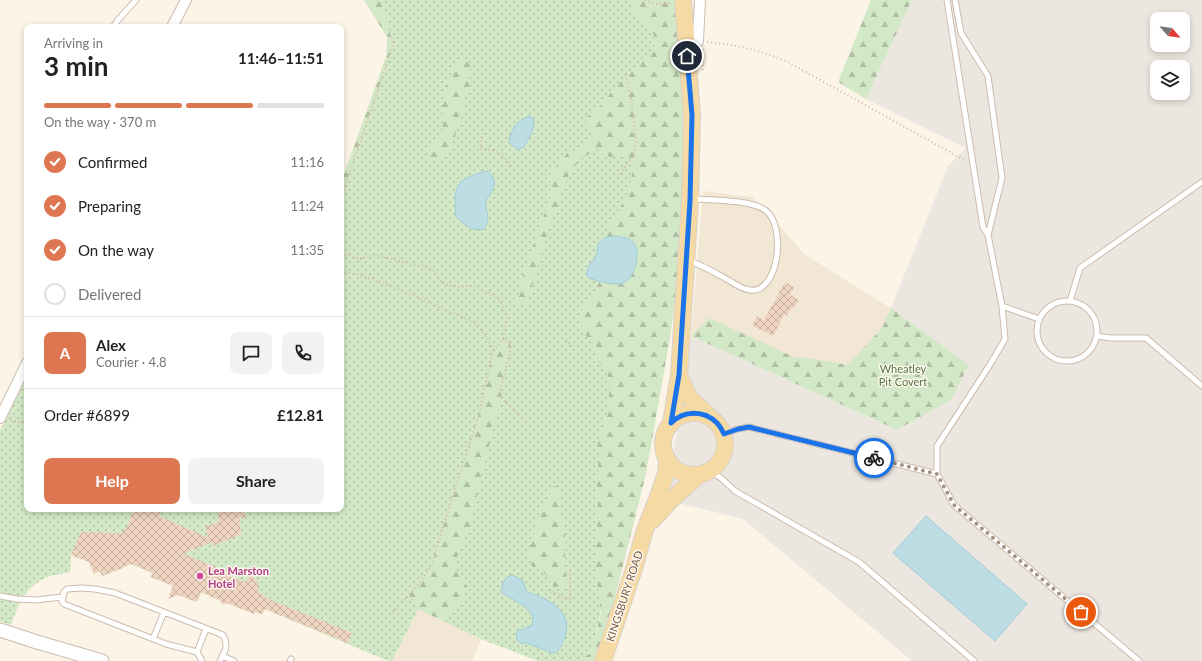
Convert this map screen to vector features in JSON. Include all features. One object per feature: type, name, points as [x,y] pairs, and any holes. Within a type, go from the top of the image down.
[{"type":"main road","name":"KINGSBURY ROAD","points":[[603,661],[633,572],[644,530],[666,473],[667,461],[663,450],[663,438],[667,427],[671,423],[679,375],[690,201],[692,115],[692,41],[683,1]]},
{"type":"main road","name":"KINGSBURY ROAD","points":[[644,530],[671,500],[704,473],[718,464],[723,455],[725,444],[724,434],[718,424],[689,396],[679,375]]},
{"type":"main road","points":[[671,423],[675,419],[686,414],[698,413],[708,416]]},
{"type":"main road","points":[[667,461],[676,470],[687,474],[704,473]]},
{"type":"street","points":[[174,24],[186,0]]},
{"type":"street","name":"KINGSBURY ROAD","points":[[692,41],[700,0]]},
{"type":"street","points":[[0,418],[24,370]]},
{"type":"street","points":[[0,630],[83,658],[102,661]]},
{"type":"lane","points":[[115,24],[136,0]]},
{"type":"lane","points":[[947,0],[983,227],[988,235],[1002,306],[1005,339],[937,446],[937,474],[954,505],[1139,661]]},
{"type":"lane","points":[[955,0],[960,33],[988,76],[1002,178],[988,235]]},
{"type":"lane","points":[[1070,301],[1080,268],[1202,182]]},
{"type":"lane","points":[[686,261],[700,265],[739,286],[754,290],[761,288],[770,277],[777,258],[778,246],[775,225],[769,213],[764,209],[758,206],[739,202],[696,199],[690,201]]},
{"type":"lane","points":[[1070,301],[1082,304],[1091,312],[1098,327],[1094,345],[1088,353],[1079,359],[1069,361],[1059,360],[1050,356],[1043,349],[1038,340],[1037,329],[1039,319],[1048,307],[1055,303],[1070,301]]},
{"type":"lane","points":[[1002,306],[1039,319]]},
{"type":"lane","points":[[1097,336],[1111,338],[1146,338],[1202,386]]},
{"type":"lane","points":[[724,434],[749,427],[937,474]]},
{"type":"lane","points":[[704,473],[721,478],[735,491],[859,562],[974,661]]},
{"type":"lane","points":[[202,661],[197,652],[166,644],[64,604],[62,601],[64,592],[67,589],[82,588],[115,593],[206,629],[223,636],[226,641],[226,649],[221,659],[234,661]]},
{"type":"lane","points":[[0,596],[36,600],[62,597]]},
{"type":"lane","points":[[153,639],[164,612]]},
{"type":"lane","points":[[197,652],[206,629]]},
{"type":"path","points":[[645,0],[655,4],[683,1]]},
{"type":"path","points":[[344,189],[393,45],[392,37]]},
{"type":"path","points":[[692,41],[742,46],[768,53],[788,62],[964,160]]},
{"type":"path","points":[[620,174],[633,156],[636,141],[631,98],[625,73]]},
{"type":"path","points":[[484,133],[481,139],[480,148],[496,151],[506,158],[512,167]]},
{"type":"path","points":[[344,254],[360,259],[376,255],[432,269],[445,284],[460,288],[474,286],[493,295],[500,301],[507,318],[503,339],[493,352],[478,418],[432,564],[420,582],[389,616]]},
{"type":"path","points":[[344,272],[378,282],[422,299],[474,323],[484,333],[493,352]]},
{"type":"path","points":[[503,339],[510,343],[511,348],[500,391],[502,398],[524,421]]},
{"type":"path","points":[[566,340],[573,348]]},
{"type":"path","points":[[0,418],[24,423]]},
{"type":"path","points":[[548,590],[562,598],[568,600],[570,599],[570,569]]},
{"type":"shaded area","points":[[912,0],[1202,0],[1202,661],[912,661],[743,519],[666,500],[691,336],[897,430],[951,400],[969,366],[891,308],[948,166],[966,148],[866,99]]},
{"type":"shaded area","points":[[703,191],[753,197],[804,254],[903,316],[844,405],[691,336]]},
{"type":"shaded area","points":[[417,609],[481,639],[472,661],[392,661]]},
{"type":"green space","points":[[364,0],[668,0],[617,527],[595,639],[585,661],[538,661],[481,639],[418,609],[392,661],[388,661],[265,609],[262,614],[255,612],[254,614],[227,603],[223,605],[221,601],[201,592],[197,602],[178,595],[173,597],[171,592],[176,579],[166,583],[151,577],[152,573],[123,561],[120,562],[123,568],[102,576],[99,571],[94,574],[89,562],[71,555],[70,572],[48,577],[38,582],[23,598],[11,625],[0,621],[0,431],[24,379],[24,512],[344,512],[344,175],[386,57],[388,37]]},
{"type":"green space","points":[[364,0],[386,0],[384,8],[393,45],[344,189],[344,175],[386,57],[387,37]]},
{"type":"green space","points":[[634,0],[678,0],[684,120],[679,270],[670,338],[646,474],[614,602],[595,661],[562,661],[564,657],[572,660],[582,659],[589,654],[595,639],[601,612],[595,564],[595,543],[598,522],[598,441],[607,415],[610,383],[605,371],[598,361],[596,350],[584,332],[580,322],[582,309],[593,295],[600,281],[618,284],[628,281],[618,236],[607,237],[608,228],[624,201],[629,189],[634,163],[632,157],[611,157],[600,154],[598,149],[580,159],[567,178],[551,221],[527,304],[517,303],[519,289],[532,248],[550,199],[550,174],[568,152],[581,148],[594,137],[584,118],[592,114],[624,77],[648,57],[654,49],[654,35],[633,10],[631,2]]},
{"type":"green space","points":[[871,0],[912,0],[866,99],[838,82]]},
{"type":"green space","points":[[460,61],[467,61],[471,64],[468,91],[464,102],[462,117],[449,151],[442,159],[431,161],[425,158],[431,147],[439,140],[443,127],[442,117],[445,89],[455,66]]},
{"type":"green space","name":"Wheatley Pit Covert","points":[[891,308],[969,365],[951,400],[897,430],[691,336],[709,318],[794,357],[848,365],[882,328]]},
{"type":"green space","points":[[503,339],[510,343],[511,348],[500,391],[502,398],[471,518],[455,561],[458,574],[468,587],[463,599],[444,621],[417,609],[409,595],[420,583],[432,564],[480,412],[493,352]]},
{"type":"green space","points":[[554,486],[558,486],[560,488],[561,510],[566,543],[564,565],[567,579],[566,587],[561,588],[554,587],[544,573],[532,567],[529,554],[536,524],[543,506]]},
{"type":"water","points":[[529,116],[534,119],[533,129],[524,147],[518,150],[509,143],[511,134],[515,126],[521,120]]},
{"type":"water","points":[[487,171],[494,178],[494,186],[486,201],[488,217],[487,224],[484,229],[479,230],[468,227],[455,216],[455,196],[456,190],[462,181],[471,176]]},
{"type":"water","points":[[618,236],[630,240],[636,246],[636,264],[631,276],[620,284],[606,283],[589,278],[586,275],[589,265],[597,254],[598,244],[607,237]]},
{"type":"water","points":[[926,516],[1027,604],[995,641],[893,553]]},
{"type":"water","points":[[512,575],[522,580],[527,592],[548,601],[563,613],[567,630],[564,640],[557,652],[552,653],[524,642],[522,644],[517,640],[516,635],[518,630],[531,626],[533,619],[528,610],[520,603],[501,592],[504,582]]},
{"type":"building","points":[[785,282],[794,287],[790,295],[799,300],[793,309],[791,308],[787,316],[784,315],[773,336],[752,325],[757,316],[764,320]]},
{"type":"building","name":"Lea Marston Hotel","points":[[133,512],[161,512],[159,516],[209,538],[205,527],[219,521],[218,512],[245,512],[246,518],[239,518],[241,534],[213,546],[212,542],[183,554],[216,567],[214,570],[245,582],[251,575],[258,582],[256,584],[260,587],[257,590],[268,599],[352,633],[348,643],[265,609],[262,614],[255,612],[254,614],[227,603],[223,605],[221,601],[201,592],[197,602],[178,595],[168,599],[173,586],[151,577],[153,573],[132,564],[102,576],[100,571],[94,574],[89,562],[71,555],[81,532],[122,533],[124,528],[126,529]]},
{"type":"way so far","points":[[874,458],[937,474],[954,505],[1081,612]]},
{"type":"place","name":"Lea Marston Hotel","points":[[200,576]]},
{"type":"route","points":[[687,56],[692,115],[690,201],[679,375],[671,423],[675,419],[686,414],[698,413],[708,416],[718,424],[724,434],[749,427],[874,458]]}]
